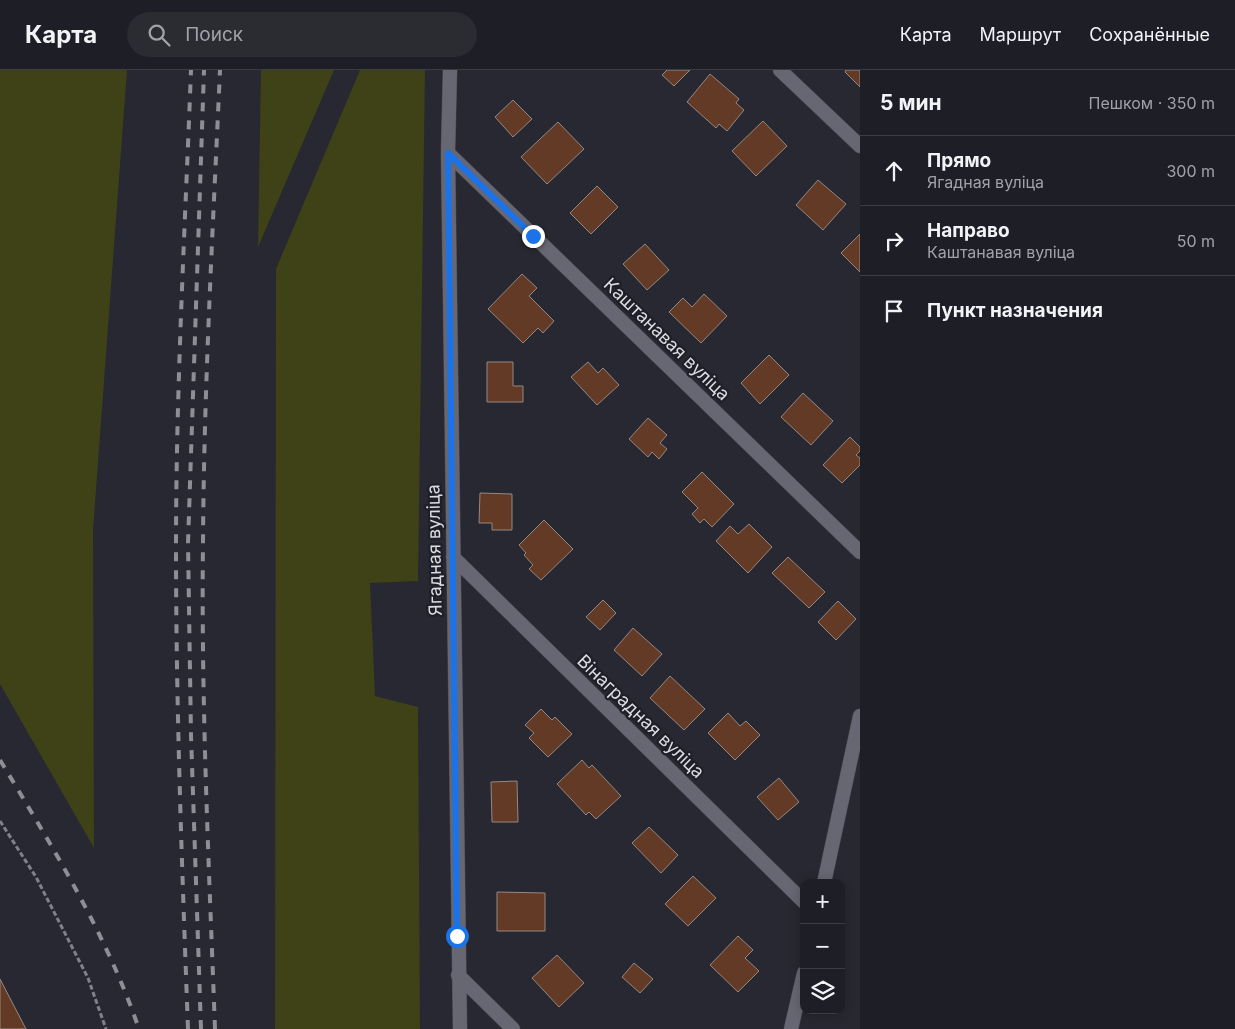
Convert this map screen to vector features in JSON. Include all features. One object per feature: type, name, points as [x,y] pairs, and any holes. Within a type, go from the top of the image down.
[{"type":"street","name":"Ягадная вуліца","points":[[450,70],[448,153],[460,1029]]},
{"type":"street","points":[[780,70],[860,146]]},
{"type":"street","name":"Каштанавая вуліца","points":[[448,153],[860,552]]},
{"type":"street","name":"Вінаградная вуліца","points":[[453,557],[800,898]]},
{"type":"street","points":[[825,879],[860,716]]},
{"type":"street","points":[[458,975],[513,1029]]},
{"type":"street","points":[[792,1029],[800,992]]},
{"type":"path","points":[[0,821],[36,877],[88,978],[106,1029]]},
{"type":"green space","points":[[0,70],[127,70],[93,530],[94,848],[0,684]]},
{"type":"green space","points":[[261,70],[334,70],[258,247]]},
{"type":"green space","points":[[360,70],[425,70],[418,581],[370,583],[375,696],[418,707],[420,1029],[275,1029],[276,269]]},
{"type":"building","points":[[667,70],[690,70],[674,86],[662,75]]},
{"type":"building","points":[[846,70],[860,70],[860,87],[845,72]]},
{"type":"building","points":[[710,74],[739,99],[736,103],[744,110],[727,131],[719,124],[716,128],[687,102]]},
{"type":"building","points":[[513,100],[532,119],[513,137],[495,117]]},
{"type":"building","points":[[763,121],[787,146],[756,176],[732,151]]},
{"type":"building","points":[[558,122],[584,149],[547,184],[521,157]]},
{"type":"building","points":[[818,180],[846,204],[823,230],[796,205]]},
{"type":"building","points":[[597,186],[618,207],[591,234],[570,213]]},
{"type":"building","points":[[860,234],[860,272],[841,253]]},
{"type":"building","points":[[645,244],[669,270],[647,290],[623,264]]},
{"type":"building","points":[[522,274],[537,288],[529,296],[554,321],[543,333],[538,328],[523,343],[488,309]]},
{"type":"building","points":[[704,294],[727,316],[701,343],[669,312],[683,298],[692,307]]},
{"type":"building","points":[[769,355],[789,375],[760,404],[741,383]]},
{"type":"building","points":[[487,362],[513,362],[513,386],[523,386],[523,402],[487,402]]},
{"type":"building","points":[[588,362],[598,373],[603,368],[619,385],[597,405],[571,377]]},
{"type":"building","points":[[803,393],[833,421],[811,445],[781,417]]},
{"type":"building","points":[[648,418],[667,435],[660,443],[667,449],[659,459],[652,452],[648,457],[629,439]]},
{"type":"building","points":[[850,437],[860,447],[860,451],[856,455],[860,458],[860,465],[842,483],[823,465]]},
{"type":"building","points":[[702,472],[734,504],[712,527],[704,519],[700,523],[692,514],[698,508],[682,492]]},
{"type":"building","points":[[480,493],[512,494],[512,530],[492,530],[492,523],[479,523]]},
{"type":"building","points":[[544,520],[573,549],[541,580],[529,569],[533,565],[524,555],[526,553],[519,545]]},
{"type":"building","points":[[749,524],[772,547],[748,573],[716,541],[730,526],[738,534]]},
{"type":"building","points":[[788,557],[825,592],[809,608],[772,573]]},
{"type":"building","points":[[603,600],[616,613],[600,630],[586,617]]},
{"type":"building","points":[[838,601],[856,619],[836,640],[818,622]]},
{"type":"building","points":[[633,628],[662,654],[642,676],[614,650]]},
{"type":"building","points":[[670,676],[705,709],[684,730],[650,698]]},
{"type":"building","points":[[541,709],[552,720],[555,717],[572,734],[548,757],[529,738],[534,733],[525,725]]},
{"type":"building","points":[[728,713],[740,726],[746,721],[760,735],[735,760],[708,733]]},
{"type":"building","points":[[582,760],[589,768],[592,765],[621,796],[596,819],[589,812],[586,815],[557,784]]},
{"type":"building","points":[[779,778],[799,802],[778,820],[757,797]]},
{"type":"building","points":[[517,781],[518,822],[492,822],[491,782]]},
{"type":"building","points":[[649,827],[678,855],[661,873],[632,843]]},
{"type":"building","points":[[693,876],[716,898],[688,926],[665,904]]},
{"type":"building","points":[[497,892],[545,893],[545,931],[497,931]]},
{"type":"building","points":[[738,936],[753,950],[745,958],[759,971],[738,992],[710,965]]},
{"type":"building","points":[[557,955],[584,983],[559,1007],[532,978]]},
{"type":"building","points":[[634,963],[653,979],[640,993],[622,977]]},
{"type":"building","points":[[0,979],[26,1029],[0,1029]]},
{"type":"railway","points":[[188,1029],[178,728],[176,487],[191,70]]},
{"type":"railway","points":[[201,1029],[191,735],[188,543],[204,70]]},
{"type":"railway","points":[[215,1029],[204,725],[203,542],[207,365],[220,70]]},
{"type":"railway","points":[[0,760],[77,891],[111,959],[139,1029]]},
{"type":"route","points":[[457,936],[448,153],[533,236]]}]
